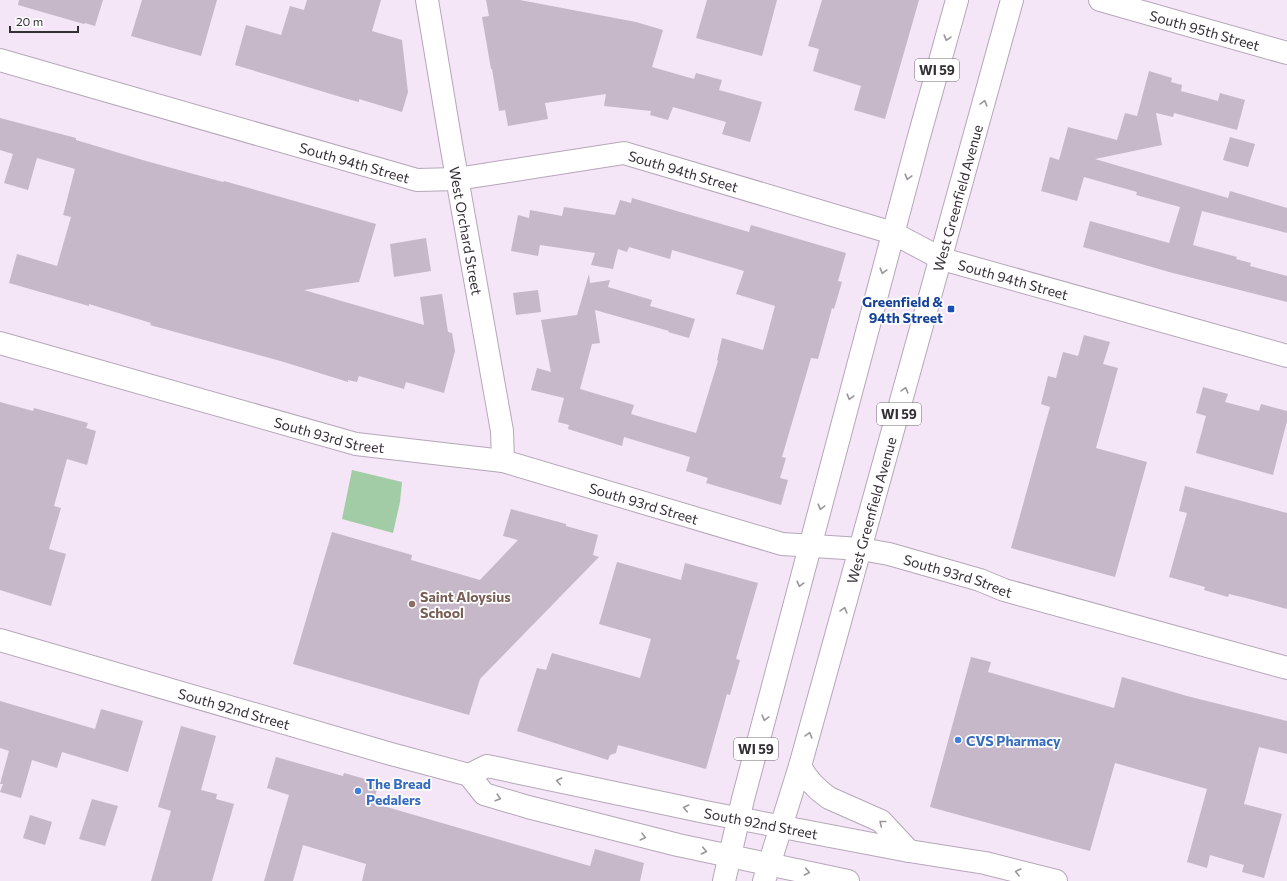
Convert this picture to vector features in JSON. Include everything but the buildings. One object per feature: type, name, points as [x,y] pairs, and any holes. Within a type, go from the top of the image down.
[{"type":"street","name":"West Orchard Street","points":[[427,0],[502,431],[503,461]]},
{"type":"street","name":"WI 59","points":[[724,881],[738,818],[893,233],[957,0]]},
{"type":"street","name":"West Greenfield Avenue","points":[[766,872],[800,766],[942,259],[1012,0]]},
{"type":"street","name":"South 95th Street","points":[[1100,0],[1287,53]]},
{"type":"street","name":"South 94th Street","points":[[0,60],[418,180],[457,179],[624,153],[893,233],[942,259],[1287,356]]},
{"type":"street","name":"South 93rd Street","points":[[0,343],[356,444],[503,461],[782,544],[810,547],[861,549],[889,554],[980,580],[1004,590],[1287,668]]},
{"type":"street","name":"South 92nd Street","points":[[0,640],[391,754],[469,775],[487,766],[738,818],[985,864],[1056,881]]},
{"type":"street","points":[[800,766],[807,780],[821,793],[828,798],[881,821],[909,851]]},
{"type":"street","points":[[469,775],[484,794],[608,828],[729,856],[766,872],[848,881]]},
{"type":"green space","points":[[352,470],[402,482],[400,502],[393,533],[342,519]]},
{"type":"place","name":"Greenfield & 94th Street","points":[[951,309]]},
{"type":"place","name":"Saint Aloysius School","points":[[412,604]]},
{"type":"place","name":"CVS Pharmacy","points":[[958,740]]},
{"type":"place","name":"The Bread Pedalers","points":[[358,791]]}]
